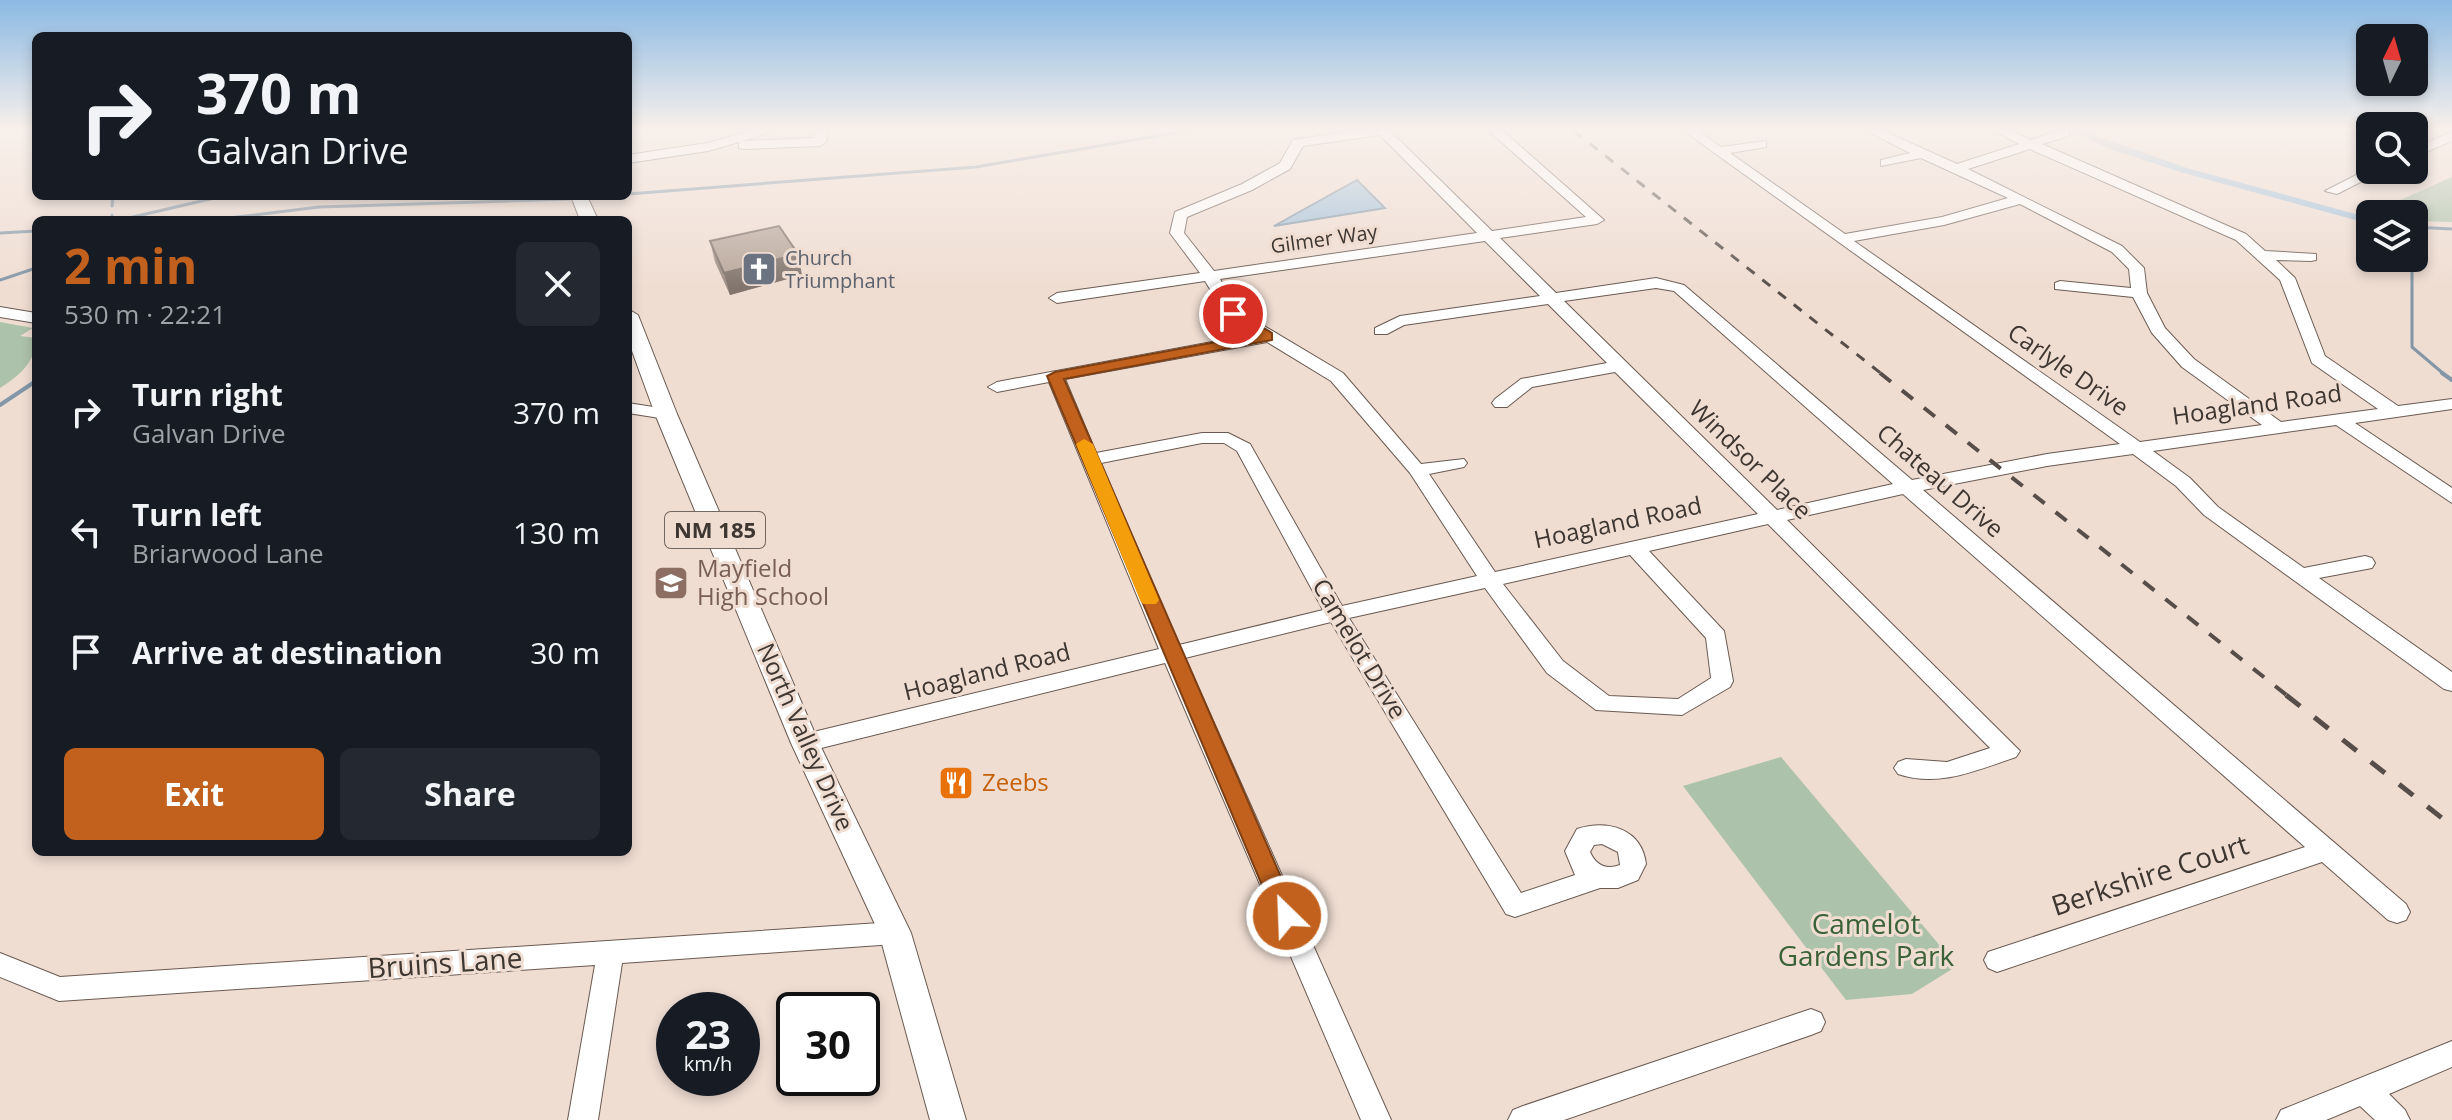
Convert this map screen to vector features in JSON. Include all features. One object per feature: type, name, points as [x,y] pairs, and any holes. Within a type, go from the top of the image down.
[{"type":"main road","name":"North Valley Drive","points":[[632,325],[666,414],[805,743],[895,933],[948,1120]]},
{"type":"street","points":[[1254,183],[1180,215],[1177,233],[1210,276],[1233,314],[1266,337],[1337,377],[1417,470],[1489,579],[1555,667],[1604,704],[1682,707],[1722,681],[1716,636],[1634,547]]},
{"type":"street","name":"Windsor Place","points":[[1436,183],[1618,366],[1774,515],[2008,751],[1947,771],[1906,768]]},
{"type":"street","name":"Gilmer Way","points":[[1057,298],[1597,220],[1555,183]]},
{"type":"street","name":"Carlyle Drive","points":[[1764,183],[2137,448],[2183,482],[2211,511],[2452,683]]},
{"type":"street","points":[[1987,183],[2117,249],[2136,268],[2139,293],[2158,330],[2188,363],[2279,429]]},
{"type":"street","points":[[2121,183],[2241,237],[2263,255],[2287,278],[2318,359],[2393,411]]},
{"type":"street","points":[[2332,191],[2349,183]]},
{"type":"street","points":[[1840,239],[1944,221],[2021,199]]},
{"type":"street","points":[[2263,255],[2311,257]]},
{"type":"street","name":"Chateau Drive","points":[[1381,331],[1400,321],[1551,298],[1656,283],[1679,288],[2397,912]]},
{"type":"street","points":[[2060,286],[2139,293]]},
{"type":"street","points":[[0,312],[32,317]]},
{"type":"street","points":[[997,387],[1266,337]]},
{"type":"street","points":[[1501,403],[1527,383],[1618,366]]},
{"type":"street","points":[[1055,376],[1172,654],[1376,1120]]},
{"type":"street","name":"Hoagland Road","points":[[805,743],[1336,614],[1907,487],[2047,460],[2452,404]]},
{"type":"street","points":[[632,409],[666,414]]},
{"type":"street","points":[[2341,421],[2452,497]]},
{"type":"street","name":"Camelot Drive","points":[[1091,459],[1202,438],[1228,438],[1244,448],[1336,614],[1515,906],[1600,877]]},
{"type":"street","points":[[1681,454],[1705,450]]},
{"type":"street","points":[[1417,470],[1458,463]]},
{"type":"street","points":[[2300,575],[2365,563]]},
{"type":"street","name":"Berkshire Court","points":[[1997,960],[2324,851]]},
{"type":"street","name":"Bruins Lane","points":[[0,965],[59,989],[895,933]]},
{"type":"street","points":[[583,1120],[610,952]]},
{"type":"street","points":[[1523,1120],[1811,1022]]},
{"type":"street","points":[[2291,1120],[2452,1054]]},
{"type":"street","points":[[2365,1090],[2395,1120]]},
{"type":"green space","points":[[2438,183],[2452,183],[2452,222],[2428,221],[2428,200],[2401,200]]},
{"type":"green space","points":[[0,322],[32,328],[20,336],[32,338],[30,361],[0,388]]},
{"type":"green space","name":"Camelot Gardens Park","points":[[1781,757],[1957,966],[1912,994],[1846,1000],[1683,786]]},
{"type":"water","points":[[1351,183],[1360,183],[1385,208],[1274,226]]},
{"type":"building","points":[[779,226],[798,254],[724,273],[710,241]]},
{"type":"waterway","points":[[632,194],[766,183]]},
{"type":"waterway","points":[[2232,183],[2356,217]]},
{"type":"waterway","points":[[112,206],[113,200]]},
{"type":"waterway","points":[[137,216],[206,200]]},
{"type":"waterway","points":[[245,216],[319,207],[538,200]]},
{"type":"waterway","points":[[2428,228],[2452,229]]},
{"type":"waterway","points":[[0,233],[32,231]]},
{"type":"waterway","points":[[0,280],[32,269]]},
{"type":"waterway","points":[[2412,272],[2412,347],[2445,375]]},
{"type":"waterway","points":[[2442,373],[2452,380]]},
{"type":"waterway","points":[[0,405],[32,384]]},
{"type":"railway","points":[[1640,183],[1883,375]]},
{"type":"railway","points":[[1880,373],[2289,697]]},
{"type":"railway","points":[[2286,695],[2452,826]]},
{"type":"slow traffic","points":[[1084,444],[1149,600]]},
{"type":"place","name":"Church Triumphant","points":[[759,269]]},
{"type":"place","name":"Mayfield High School","points":[[671,583]]},
{"type":"place","name":"Zeebs","points":[[956,783]]},
{"type":"route","points":[[1233,314],[1266,337],[1055,376],[1287,916]]}]
